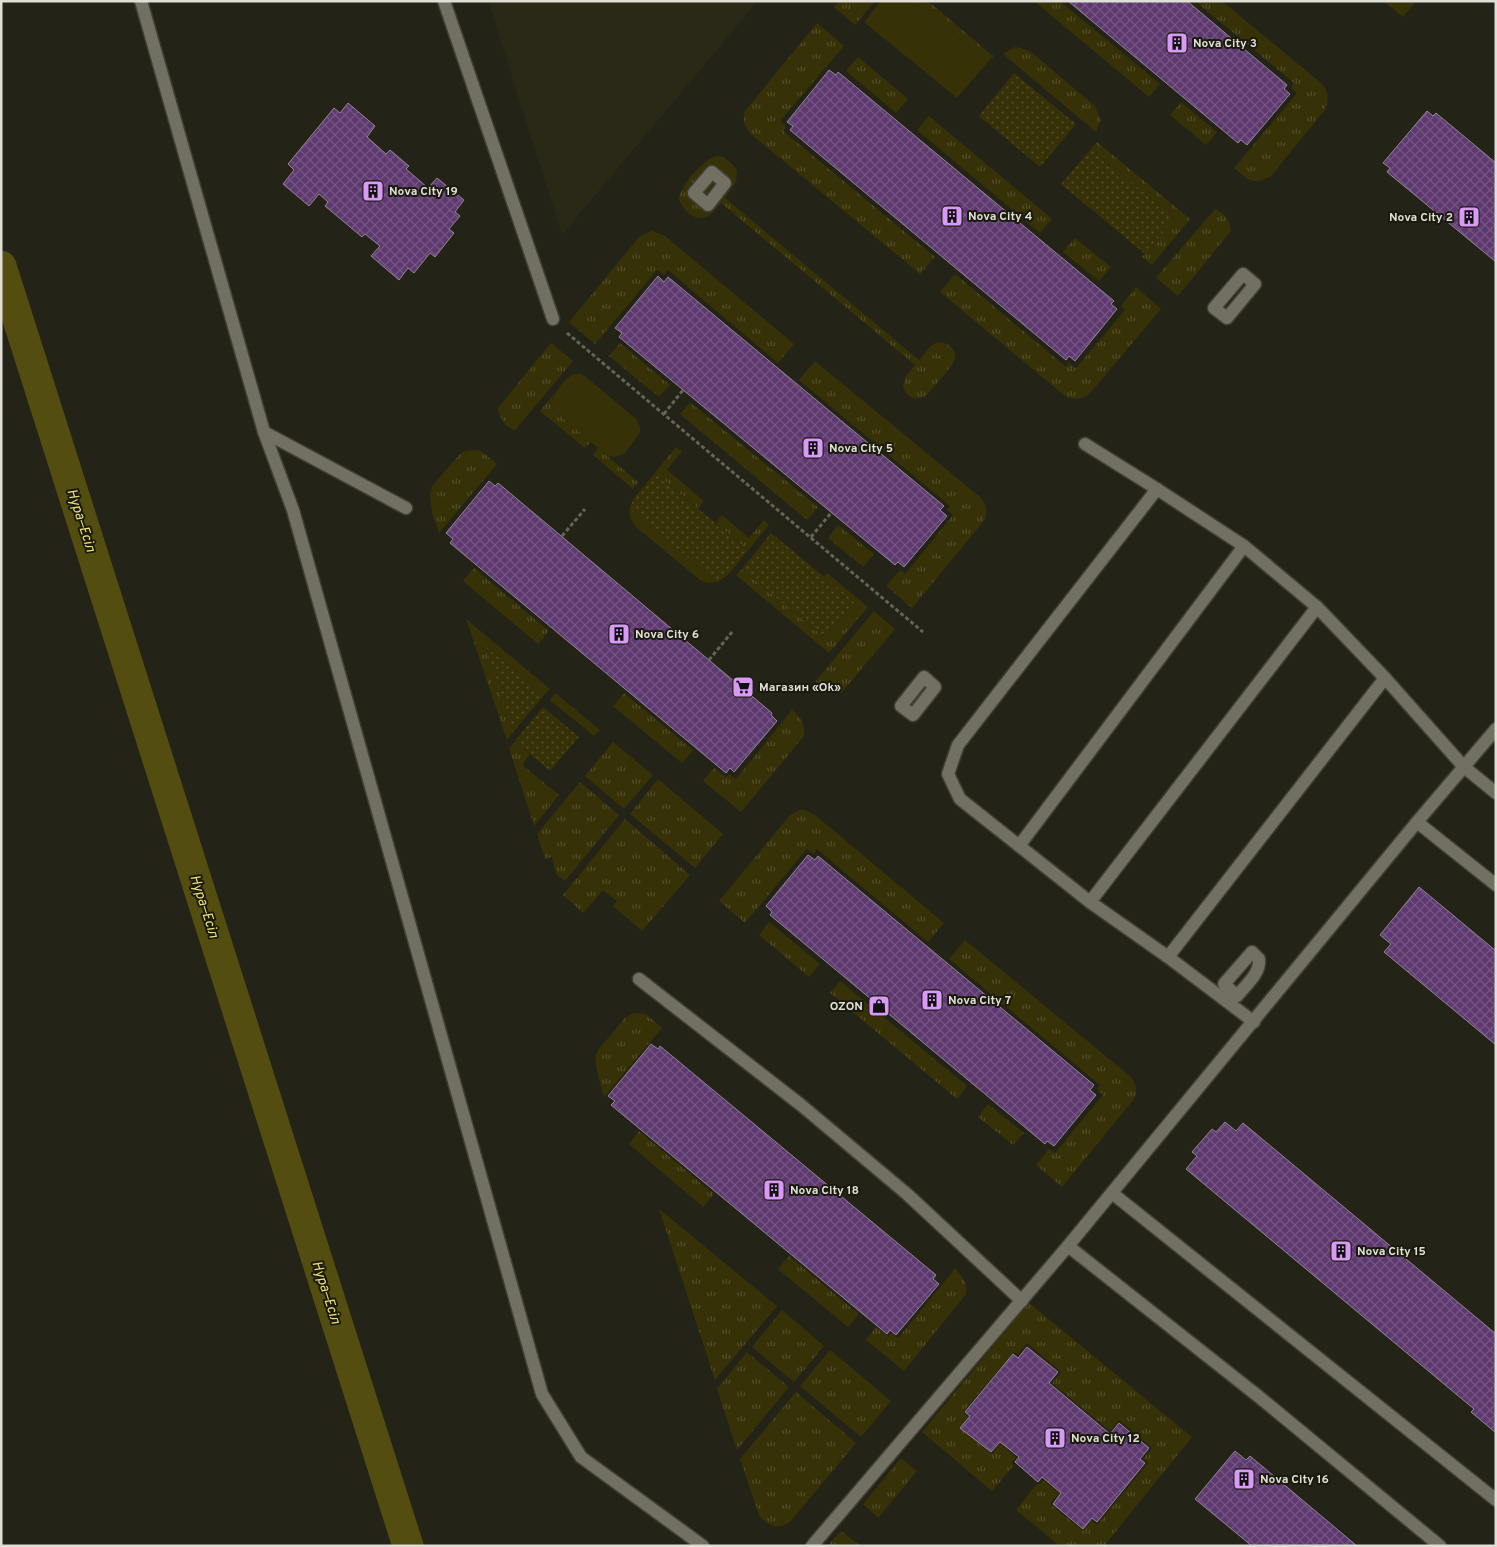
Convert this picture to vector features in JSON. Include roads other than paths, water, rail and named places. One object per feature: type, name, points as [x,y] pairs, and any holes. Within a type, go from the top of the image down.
[{"type":"street","points":[[141,1],[264,432],[293,510],[542,1394],[581,1457],[703,1546]]},
{"type":"street","points":[[444,1],[553,319]]},
{"type":"street","points":[[264,432],[406,508]]},
{"type":"street","points":[[1085,444],[1244,546],[1317,607],[1385,678],[1464,767],[1496,793]]},
{"type":"street","points":[[1157,489],[958,745],[948,774],[960,799],[1090,902],[1168,957],[1254,1022]]},
{"type":"street","points":[[1019,846],[1244,546]]},
{"type":"street","points":[[1090,902],[1317,607]]},
{"type":"street","points":[[1168,957],[1385,678]]},
{"type":"street","points":[[812,1546],[1022,1301],[1496,730]]},
{"type":"street","points":[[1418,822],[1496,885]]},
{"type":"street","points":[[639,979],[801,1105],[907,1194],[1022,1301]]},
{"type":"street","points":[[1112,1193],[1496,1500]]},
{"type":"street","points":[[1068,1246],[1258,1396],[1440,1546]]},
{"type":"waterway","name":"Нура—Есіл","points":[[1,266],[408,1546]]},
{"type":"place","name":"Nova City 3","points":[[1177,43]]},
{"type":"place","name":"Nova City 19","points":[[373,191]]},
{"type":"place","name":"Nova City 4","points":[[952,216]]},
{"type":"place","name":"Nova City 2","points":[[1469,217]]},
{"type":"place","name":"Nova City 5","points":[[813,448]]},
{"type":"place","name":"Nova City 6","points":[[619,634]]},
{"type":"place","name":"Магазин «Ok»","points":[[743,687]]},
{"type":"place","name":"Nova City 7","points":[[932,1000]]},
{"type":"place","name":"OZON","points":[[879,1006]]},
{"type":"place","name":"Nova City 18","points":[[774,1190]]},
{"type":"place","name":"Nova City 15","points":[[1341,1251]]},
{"type":"place","name":"Nova City 12","points":[[1055,1438]]},
{"type":"place","name":"Nova City 16","points":[[1244,1479]]}]
